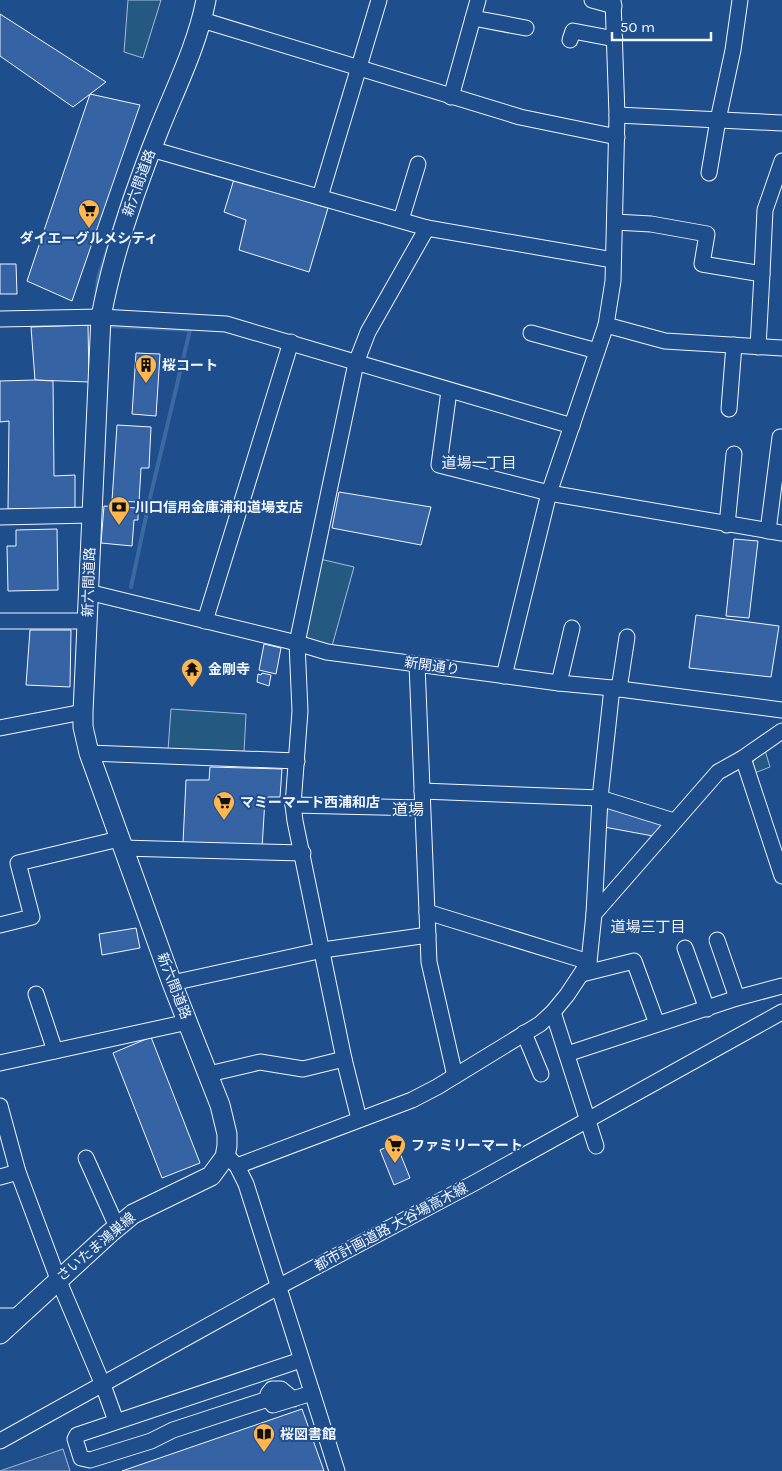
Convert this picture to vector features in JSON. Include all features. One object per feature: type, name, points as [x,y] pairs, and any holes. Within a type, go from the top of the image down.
[{"type":"main road","name":"新六間道路","points":[[206,0],[202,20],[151,148],[116,252],[101,317],[83,727],[89,753],[121,844],[172,983],[220,1105],[231,1161]]},
{"type":"main road","name":"さいたま鴻巣線","points":[[0,1334],[58,1279],[133,1214],[201,1182],[231,1161]]},
{"type":"street","points":[[320,197],[380,0]]},
{"type":"street","points":[[452,97],[478,0]]},
{"type":"street","points":[[504,676],[549,493],[606,325],[613,280],[617,115],[614,3],[592,0]]},
{"type":"street","points":[[709,173],[733,50],[740,0]]},
{"type":"street","points":[[473,18],[526,28]]},
{"type":"street","points":[[202,20],[520,118],[616,137]]},
{"type":"street","points":[[570,40],[573,31],[615,39]]},
{"type":"street","points":[[617,115],[782,123]]},
{"type":"street","points":[[151,148],[427,228],[614,260]]},
{"type":"street","points":[[758,347],[765,210],[782,161]]},
{"type":"street","points":[[401,220],[418,164]]},
{"type":"street","points":[[614,222],[650,224],[707,234],[702,264],[762,274]]},
{"type":"street","points":[[359,1119],[344,1059],[293,806],[300,711],[297,644],[356,363],[368,332],[427,228]]},
{"type":"street","points":[[0,319],[101,317],[226,324],[572,426]]},
{"type":"street","points":[[606,325],[665,341],[782,348]]},
{"type":"street","points":[[531,333],[597,351]]},
{"type":"street","points":[[204,621],[290,342]]},
{"type":"street","points":[[729,409],[734,346]]},
{"type":"street","points":[[449,391],[439,465],[549,493],[775,532],[780,437]]},
{"type":"street","points":[[726,525],[734,454]]},
{"type":"street","points":[[0,517],[91,516]]},
{"type":"street","name":"新開通り","points":[[88,592],[336,654],[782,710]]},
{"type":"street","points":[[0,621],[87,621]]},
{"type":"street","points":[[559,683],[572,628]]},
{"type":"street","points":[[337,1471],[246,1184],[231,1161],[412,1100],[540,1024],[553,1012],[586,968],[594,914],[600,798],[615,689],[627,638]]},
{"type":"street","points":[[417,664],[429,962],[455,1076]]},
{"type":"street","points":[[0,728],[83,712]]},
{"type":"street","points":[[594,914],[718,772],[743,758],[782,731]]},
{"type":"street","points":[[89,753],[297,761]]},
{"type":"street","points":[[743,758],[782,876]]},
{"type":"street","points":[[422,791],[600,798],[674,821]]},
{"type":"street","points":[[293,806],[422,808]]},
{"type":"street","points":[[0,925],[32,917],[18,863],[121,844],[303,853]]},
{"type":"street","points":[[427,912],[586,968],[634,962],[657,1024]]},
{"type":"street","points":[[172,983],[323,950],[428,935]]},
{"type":"street","points":[[717,940],[737,998]]},
{"type":"street","points":[[685,948],[706,1008]]},
{"type":"street","points":[[567,1054],[737,998],[782,986]]},
{"type":"street","points":[[36,994],[55,1050]]},
{"type":"street","points":[[553,1012],[596,1146]]},
{"type":"street","name":"都市計画道路 大谷場高木線","points":[[0,1440],[588,1120],[782,1012]]},
{"type":"street","points":[[0,1063],[188,1022]]},
{"type":"street","points":[[524,1033],[541,1074]]},
{"type":"street","points":[[209,1074],[260,1062],[304,1069],[344,1059]]},
{"type":"street","points":[[0,1106],[18,1172],[58,1279],[116,1421]]},
{"type":"street","points":[[86,1158],[117,1227]]},
{"type":"street","points":[[0,1177],[18,1172]]},
{"type":"street","points":[[0,1316],[20,1316]]},
{"type":"street","points":[[301,1360],[116,1421],[77,1435],[75,1439],[82,1458],[90,1460],[151,1441],[173,1430],[268,1399],[269,1392],[276,1389],[284,1391],[293,1399],[312,1393]]},
{"type":"shaded area","points":[[128,0],[161,0],[143,58],[124,52]]},
{"type":"shaded area","points":[[320,559],[354,567],[332,646],[308,639],[303,630]]},
{"type":"shaded area","points":[[171,709],[246,714],[244,753],[168,750]]},
{"type":"shaded area","points":[[764,747],[770,767],[752,774],[756,756]]},
{"type":"shaded area","points":[[63,1449],[70,1471],[0,1471]]},
{"type":"building","points":[[0,14],[106,82],[73,107],[0,56]]},
{"type":"building","points":[[90,94],[140,105],[72,301],[27,281]]},
{"type":"building","points":[[234,179],[328,208],[309,272],[239,250],[246,220],[224,212]]},
{"type":"building","points":[[0,264],[16,264],[17,294],[0,294]]},
{"type":"building","points":[[88,325],[89,382],[35,380],[31,327]]},
{"type":"building","name":"桜コート","points":[[136,353],[160,354],[156,416],[132,414]]},
{"type":"building","points":[[0,381],[53,381],[54,476],[75,475],[75,508],[8,509],[9,421],[0,422]]},
{"type":"building","points":[[117,425],[151,427],[149,468],[141,468],[139,502],[112,501]]},
{"type":"building","points":[[339,492],[431,507],[421,545],[332,528]]},
{"type":"building","points":[[104,506],[138,508],[138,520],[134,520],[132,546],[101,543]]},
{"type":"building","points":[[57,529],[58,590],[8,591],[7,546],[16,546],[16,530]]},
{"type":"building","points":[[734,539],[758,541],[749,618],[726,616]]},
{"type":"building","points":[[696,615],[779,626],[771,677],[689,668]]},
{"type":"building","points":[[30,630],[71,630],[70,687],[26,685]]},
{"type":"building","points":[[264,644],[281,648],[276,674],[259,670]]},
{"type":"building","points":[[262,673],[271,675],[269,686],[257,682],[258,674],[261,675]]},
{"type":"building","name":"マミーマート西浦和店","points":[[210,767],[282,769],[280,797],[268,797],[265,799],[262,848],[183,843],[186,780],[209,780]]},
{"type":"building","points":[[608,807],[665,823],[653,836],[604,827]]},
{"type":"building","points":[[136,928],[140,948],[102,955],[99,934]]},
{"type":"building","points":[[151,1037],[200,1163],[162,1178],[113,1053]]},
{"type":"building","name":"ファミリーマート","points":[[396,1143],[410,1178],[394,1185],[380,1150]]},
{"type":"building","points":[[302,1409],[324,1471],[122,1471]]},
{"type":"waterway","points":[[96,299],[98,278],[127,189]]},
{"type":"waterway","points":[[106,326],[190,330],[131,587]]},
{"type":"place","name":"ダイエーグルメシティ","points":[[89,229]]},
{"type":"place","name":"桜コート","points":[[146,384]]},
{"type":"place","name":"川口信用金庫浦和道場支店","points":[[119,526]]},
{"type":"place","name":"金剛寺","points":[[192,688]]},
{"type":"place","name":"マミーマート西浦和店","points":[[224,821]]},
{"type":"place","name":"ファミリーマート","points":[[395,1164]]},
{"type":"place","name":"桜図書館","points":[[264,1453]]},
{"type":"district","name":"道場一丁目","points":[[479,463]]},
{"type":"district","name":"道場","points":[[408,809]]},
{"type":"district","name":"道場三丁目","points":[[648,927]]}]
